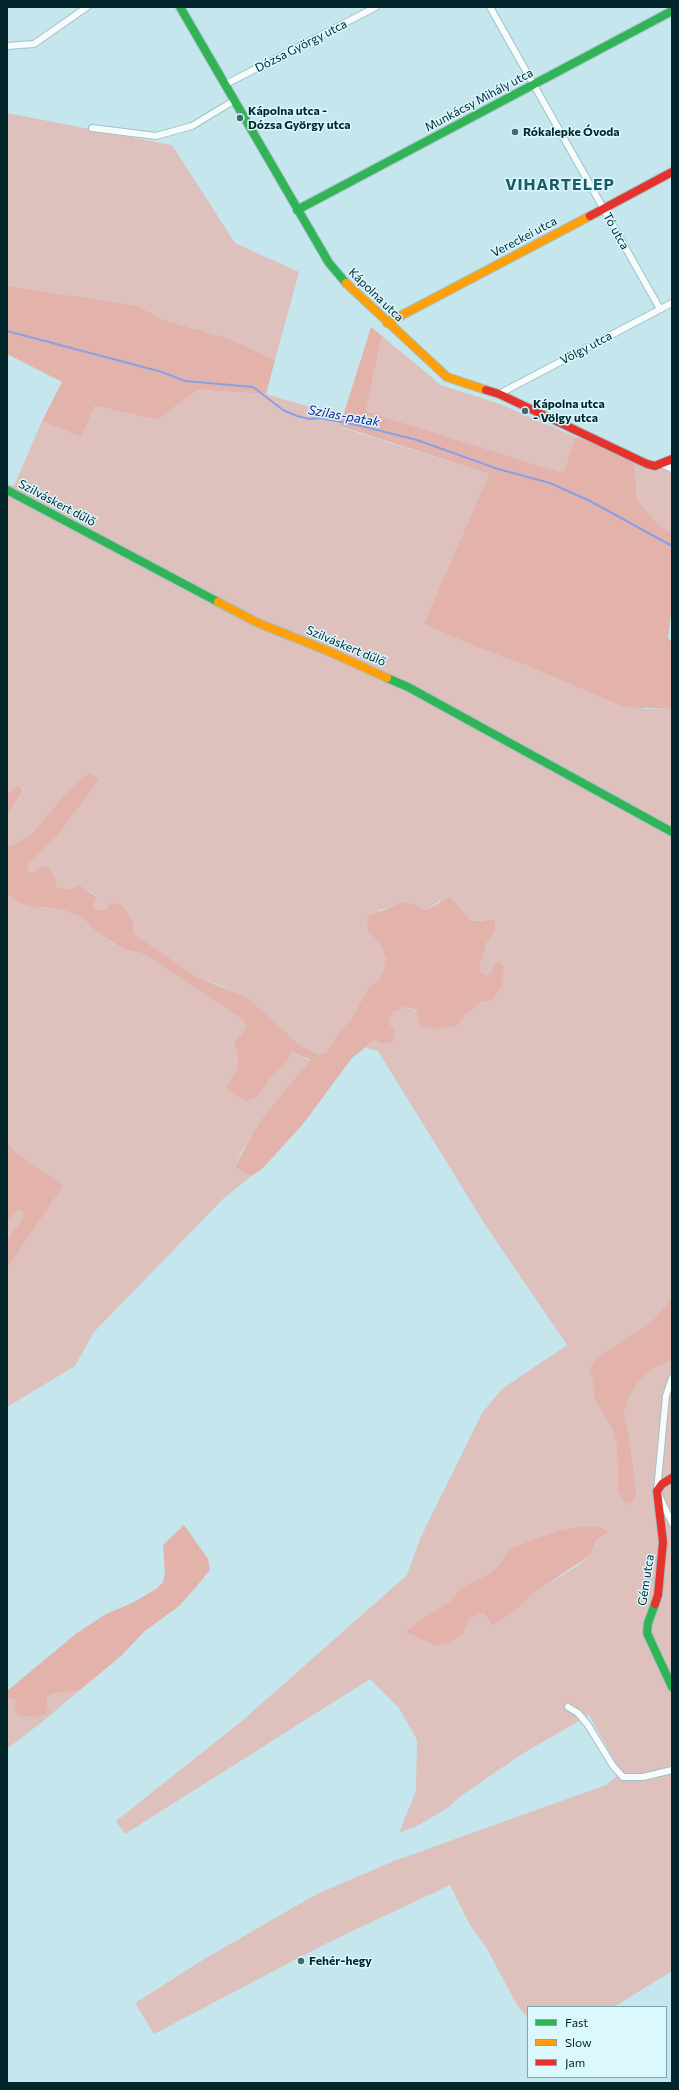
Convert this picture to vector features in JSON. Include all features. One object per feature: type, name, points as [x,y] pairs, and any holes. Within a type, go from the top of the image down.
[{"type":"street","points":[[7,46],[34,44],[87,7]]},
{"type":"street","name":"Kápolna utca","points":[[180,7],[226,84],[317,245],[339,276],[387,323],[447,377],[499,394],[647,464],[655,466],[661,464],[672,469]]},
{"type":"street","name":"Dózsa György utca","points":[[226,84],[376,7]]},
{"type":"street","name":"Tó utca","points":[[490,7],[660,309]]},
{"type":"street","name":"Munkácsy Mihály utca","points":[[297,210],[672,11]]},
{"type":"street","points":[[92,128],[156,136],[192,126],[235,100]]},
{"type":"street","name":"Vereckei utca","points":[[387,323],[672,172]]},
{"type":"street","name":"Völgy utca","points":[[499,394],[672,303]]},
{"type":"street","points":[[661,464],[672,459]]},
{"type":"street","name":"Szilváskert dűlő","points":[[7,490],[258,623],[401,683],[672,832]]},
{"type":"street","points":[[672,1378],[666,1396],[658,1491],[672,1522]]},
{"type":"street","points":[[658,1491],[662,1484],[672,1478]]},
{"type":"street","name":"Gém utca","points":[[658,1491],[663,1542],[661,1572],[658,1595],[648,1623],[647,1633],[672,1687]]},
{"type":"street","points":[[568,1707],[578,1714],[588,1725],[613,1766],[623,1777],[643,1777],[672,1770]]},
{"type":"shaded area","points":[[7,113],[172,145],[235,243],[299,272],[275,360],[230,339],[164,320],[136,305],[7,286]]},
{"type":"shaded area","points":[[7,286],[136,305],[164,320],[230,339],[275,360],[266,394],[198,390],[157,420],[95,406],[81,437],[42,421],[62,382],[7,354]]},
{"type":"shaded area","points":[[371,327],[382,336],[366,411],[563,473],[576,437],[634,457],[637,500],[658,524],[672,533],[672,606],[668,638],[672,642],[672,709],[624,707],[536,669],[479,648],[424,624],[489,474],[340,426]]},
{"type":"shaded area","points":[[382,336],[441,385],[500,404],[576,437],[563,473],[366,411]]},
{"type":"shaded area","points":[[198,390],[266,394],[344,417],[340,427],[489,474],[425,624],[479,648],[645,709],[672,709],[672,1298],[651,1322],[619,1345],[589,1370],[593,1381],[594,1399],[611,1426],[617,1446],[618,1491],[636,1489],[628,1429],[624,1413],[629,1397],[638,1383],[651,1370],[672,1360],[672,1971],[616,2006],[527,2006],[527,2017],[517,2005],[486,1947],[470,1925],[450,1885],[325,1944],[154,2034],[135,2003],[206,1958],[317,1894],[394,1861],[606,1785],[616,1777],[619,1769],[589,1715],[522,1754],[458,1798],[449,1807],[417,1826],[399,1833],[416,1791],[417,1740],[399,1708],[370,1679],[125,1834],[116,1821],[243,1720],[407,1575],[420,1539],[482,1413],[502,1389],[567,1345],[486,1226],[378,1051],[366,1048],[375,1040],[393,1012],[405,1007],[458,1025],[466,1014],[482,1002],[493,1000],[492,973],[485,975],[479,970],[486,944],[495,931],[483,920],[471,921],[439,901],[426,910],[414,904],[401,902],[394,907],[380,910],[368,931],[380,944],[386,958],[383,971],[378,981],[369,987],[351,1019],[339,1032],[326,1053],[319,1055],[301,1046],[266,1014],[221,986],[197,977],[133,933],[133,923],[129,915],[96,910],[93,906],[97,897],[90,891],[56,887],[41,866],[35,871],[27,872],[29,864],[58,835],[99,780],[90,773],[31,835],[17,843],[7,846],[7,816],[23,790],[18,785],[7,794],[7,484],[14,486],[42,421],[81,437],[95,406],[157,420]],"holes":[[[580,1526],[599,1527],[610,1531],[597,1541],[589,1556],[577,1566],[538,1590],[513,1612],[492,1626],[484,1613],[469,1618],[436,1646],[405,1632],[423,1618],[449,1602],[462,1587],[490,1573],[502,1561],[510,1548],[557,1531]]]},
{"type":"shaded area","points":[[634,457],[672,471],[672,533],[658,524],[637,500]]},
{"type":"shaded area","points":[[90,773],[99,780],[58,835],[29,864],[27,872],[35,871],[41,866],[49,868],[55,878],[56,887],[72,889],[79,885],[97,897],[93,906],[96,910],[105,910],[112,903],[122,906],[133,923],[133,933],[197,977],[247,998],[301,1046],[319,1055],[326,1053],[339,1032],[351,1019],[369,987],[378,981],[383,971],[386,958],[380,944],[368,931],[367,916],[393,907],[401,902],[414,904],[426,910],[450,897],[471,921],[495,920],[495,931],[486,944],[479,970],[485,975],[492,973],[493,965],[500,961],[504,968],[501,987],[493,1000],[482,1002],[466,1014],[458,1025],[436,1029],[421,1026],[416,1010],[405,1007],[393,1012],[388,1022],[395,1032],[392,1042],[383,1044],[375,1040],[352,1058],[303,1124],[263,1168],[253,1175],[243,1172],[235,1167],[253,1133],[265,1114],[311,1060],[292,1052],[288,1060],[270,1079],[258,1096],[247,1101],[233,1094],[226,1088],[238,1067],[238,1055],[234,1043],[247,1027],[242,1019],[144,954],[122,949],[93,929],[83,918],[63,910],[48,907],[34,908],[21,904],[7,895],[7,846],[17,843],[31,835],[69,790]]},
{"type":"shaded area","points":[[18,785],[23,790],[7,816],[7,794]]},
{"type":"shaded area","points":[[7,895],[21,904],[34,908],[48,907],[63,910],[83,918],[93,929],[121,949],[144,954],[242,1019],[247,1027],[234,1043],[238,1055],[238,1067],[226,1088],[258,1096],[270,1079],[288,1060],[292,1052],[311,1061],[265,1114],[242,1151],[235,1167],[253,1175],[224,1198],[94,1332],[75,1366],[7,1407],[7,1269],[64,1185],[31,1164],[7,1142]]},
{"type":"shaded area","points":[[7,1142],[31,1164],[64,1185],[7,1269],[7,1240],[25,1215],[19,1209],[7,1221]]},
{"type":"shaded area","points":[[19,1209],[25,1215],[7,1240],[7,1221]]},
{"type":"shaded area","points":[[672,1298],[672,1360],[651,1370],[638,1383],[629,1397],[624,1413],[628,1429],[636,1489],[635,1499],[626,1505],[618,1491],[617,1446],[611,1426],[594,1399],[593,1381],[589,1370],[598,1358],[651,1322]]},
{"type":"shaded area","points":[[184,1525],[208,1559],[210,1570],[196,1587],[179,1606],[145,1631],[121,1656],[80,1690],[52,1694],[47,1697],[48,1708],[44,1715],[35,1717],[18,1715],[15,1710],[15,1700],[7,1698],[7,1691],[77,1633],[106,1614],[132,1603],[156,1589],[163,1582],[165,1572],[163,1545]]},
{"type":"shaded area","points":[[581,1526],[599,1527],[610,1531],[597,1540],[589,1556],[538,1590],[513,1612],[492,1626],[484,1613],[469,1618],[463,1634],[450,1642],[436,1646],[405,1632],[423,1618],[449,1602],[462,1587],[490,1573],[502,1561],[510,1548],[557,1531]]},
{"type":"shaded area","points":[[80,1690],[7,1749],[7,1698],[15,1699],[15,1710],[48,1708],[47,1697],[52,1694]]},
{"type":"waterway","name":"Szilas-patak","points":[[7,331],[162,372],[185,381],[253,387],[283,410],[297,416],[309,419],[320,418],[357,425],[417,440],[498,469],[550,483],[590,501],[672,546]]},
{"type":"traffic: fast","points":[[180,7],[329,263],[346,283]]},
{"type":"traffic: fast","points":[[297,210],[672,11]]},
{"type":"traffic: fast","points":[[7,490],[218,602]]},
{"type":"traffic: fast","points":[[387,678],[408,687],[672,832]]},
{"type":"traffic: fast","points":[[655,1604],[648,1623],[647,1633],[672,1687]]},
{"type":"traffic: slow","points":[[387,323],[590,216]]},
{"type":"traffic: slow","points":[[346,283],[447,377],[486,390]]},
{"type":"traffic: slow","points":[[218,602],[258,623],[328,651],[387,678]]},
{"type":"traffic: jam","points":[[590,216],[672,172]]},
{"type":"traffic: jam","points":[[486,390],[499,394],[647,464],[655,466],[672,459]]},
{"type":"traffic: jam","points":[[655,1604],[658,1595],[663,1542],[657,1491],[662,1484],[672,1478]]},
{"type":"place","name":"Kápolna utca - Dózsa György utca","points":[[240,118]]},
{"type":"place","name":"Rókalepke Óvoda","points":[[515,132]]},
{"type":"place","name":"Kápolna utca - Völgy utca","points":[[525,411]]},
{"type":"place","name":"Fehér-hegy","points":[[301,1961]]},
{"type":"district","name":"VIHARTELEP","points":[[560,185]]}]
